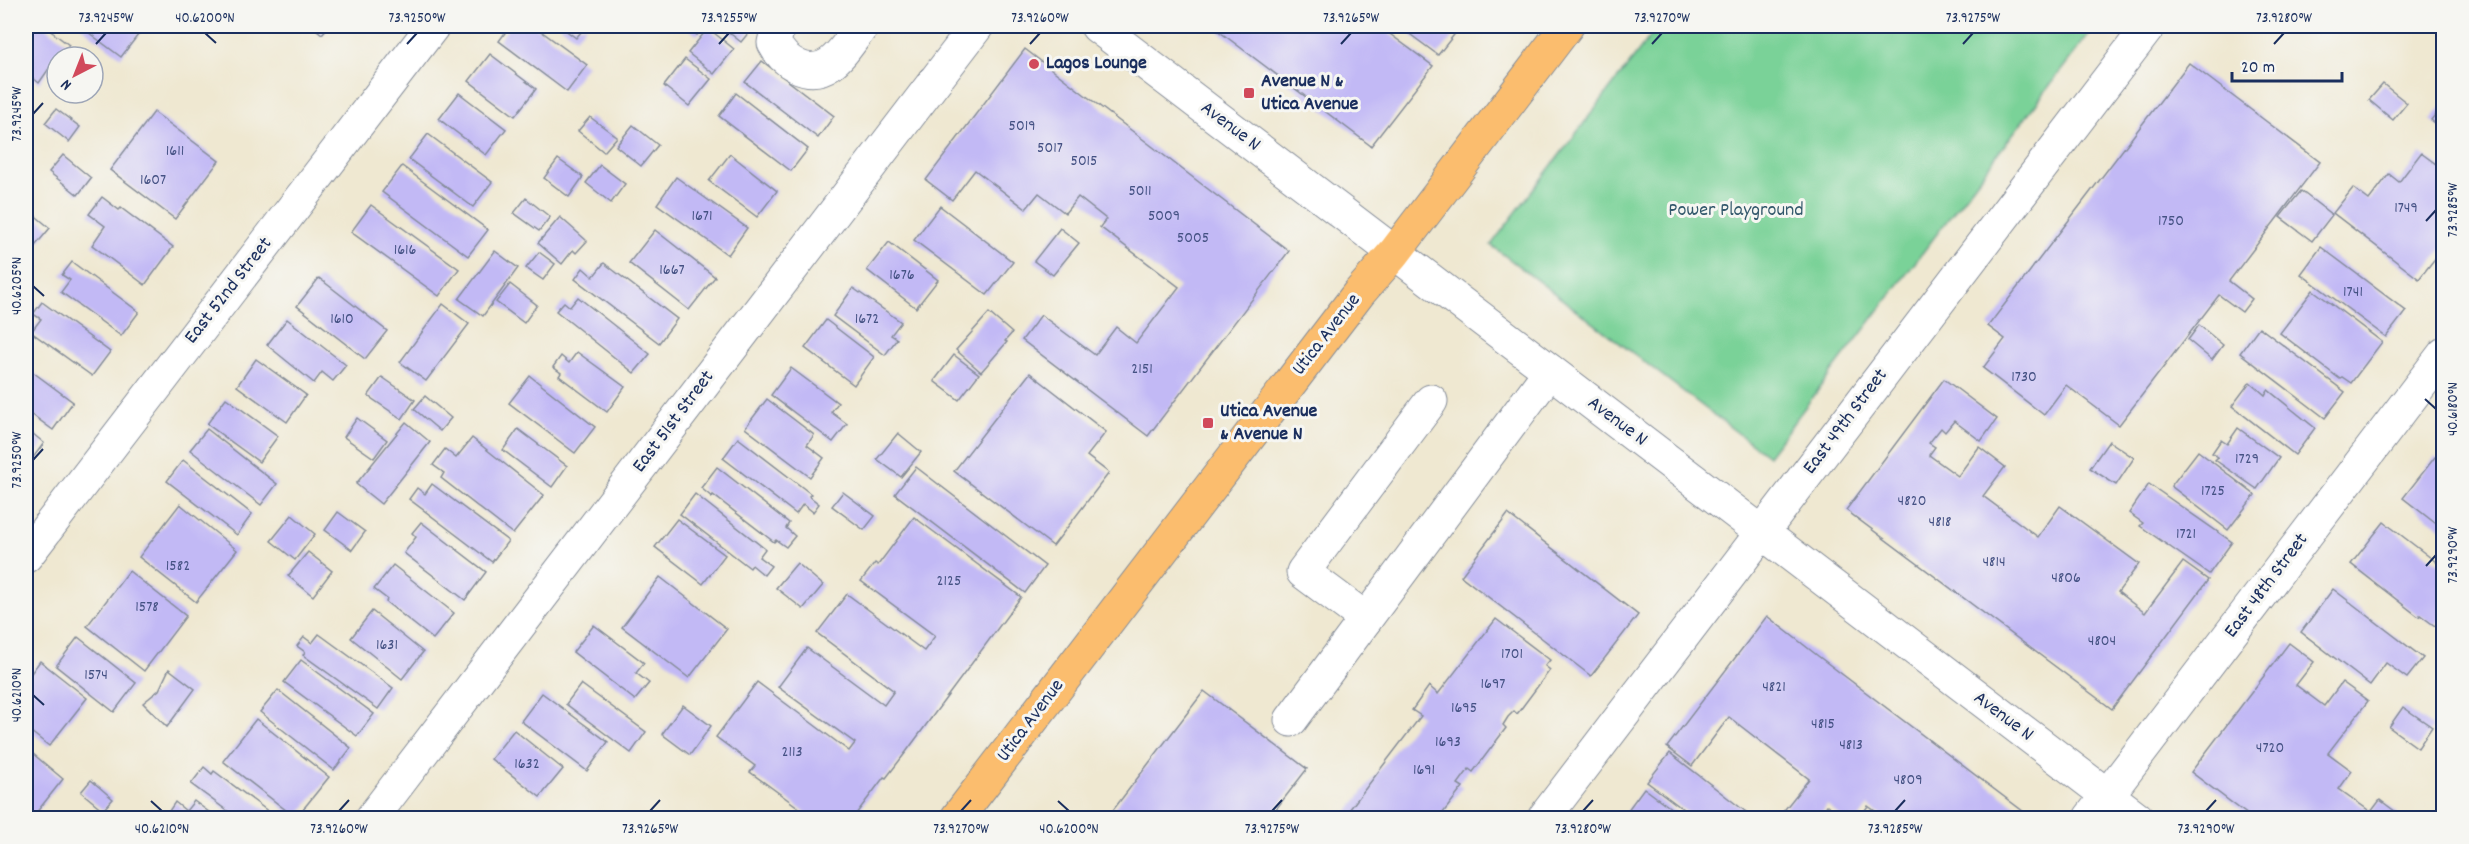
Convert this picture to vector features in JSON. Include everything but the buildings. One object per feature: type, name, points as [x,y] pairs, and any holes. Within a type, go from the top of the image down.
[{"type":"main road","name":"Utica Avenue","points":[[957,819],[1359,293],[1395,252],[1567,26]]},
{"type":"street","name":"East 52nd Street","points":[[26,556],[433,26]]},
{"type":"street","points":[[778,26],[774,43],[778,51],[792,64],[807,71],[823,70],[834,61],[862,26]]},
{"type":"street","name":"East 51st Street","points":[[372,819],[977,26]]},
{"type":"street","name":"Avenue N","points":[[1097,26],[1762,533],[2098,807],[2137,819]]},
{"type":"street","name":"East 49th Street","points":[[1544,819],[2149,26]]},
{"type":"street","name":"East 48th Street","points":[[2098,807],[2444,354]]},
{"type":"street","points":[[1291,720],[1551,371]]},
{"type":"street","points":[[1366,619],[1303,572],[1431,401]]},
{"type":"green space","name":"Power Playground","points":[[1658,26],[2095,26],[1768,456],[1491,245]]},
{"type":"place","name":"Lagos Lounge","points":[[1034,64]]},
{"type":"place","name":"Avenue N & Utica Avenue","points":[[1249,93]]},
{"type":"place","name":"Utica Avenue & Avenue N","points":[[1208,423]]}]
